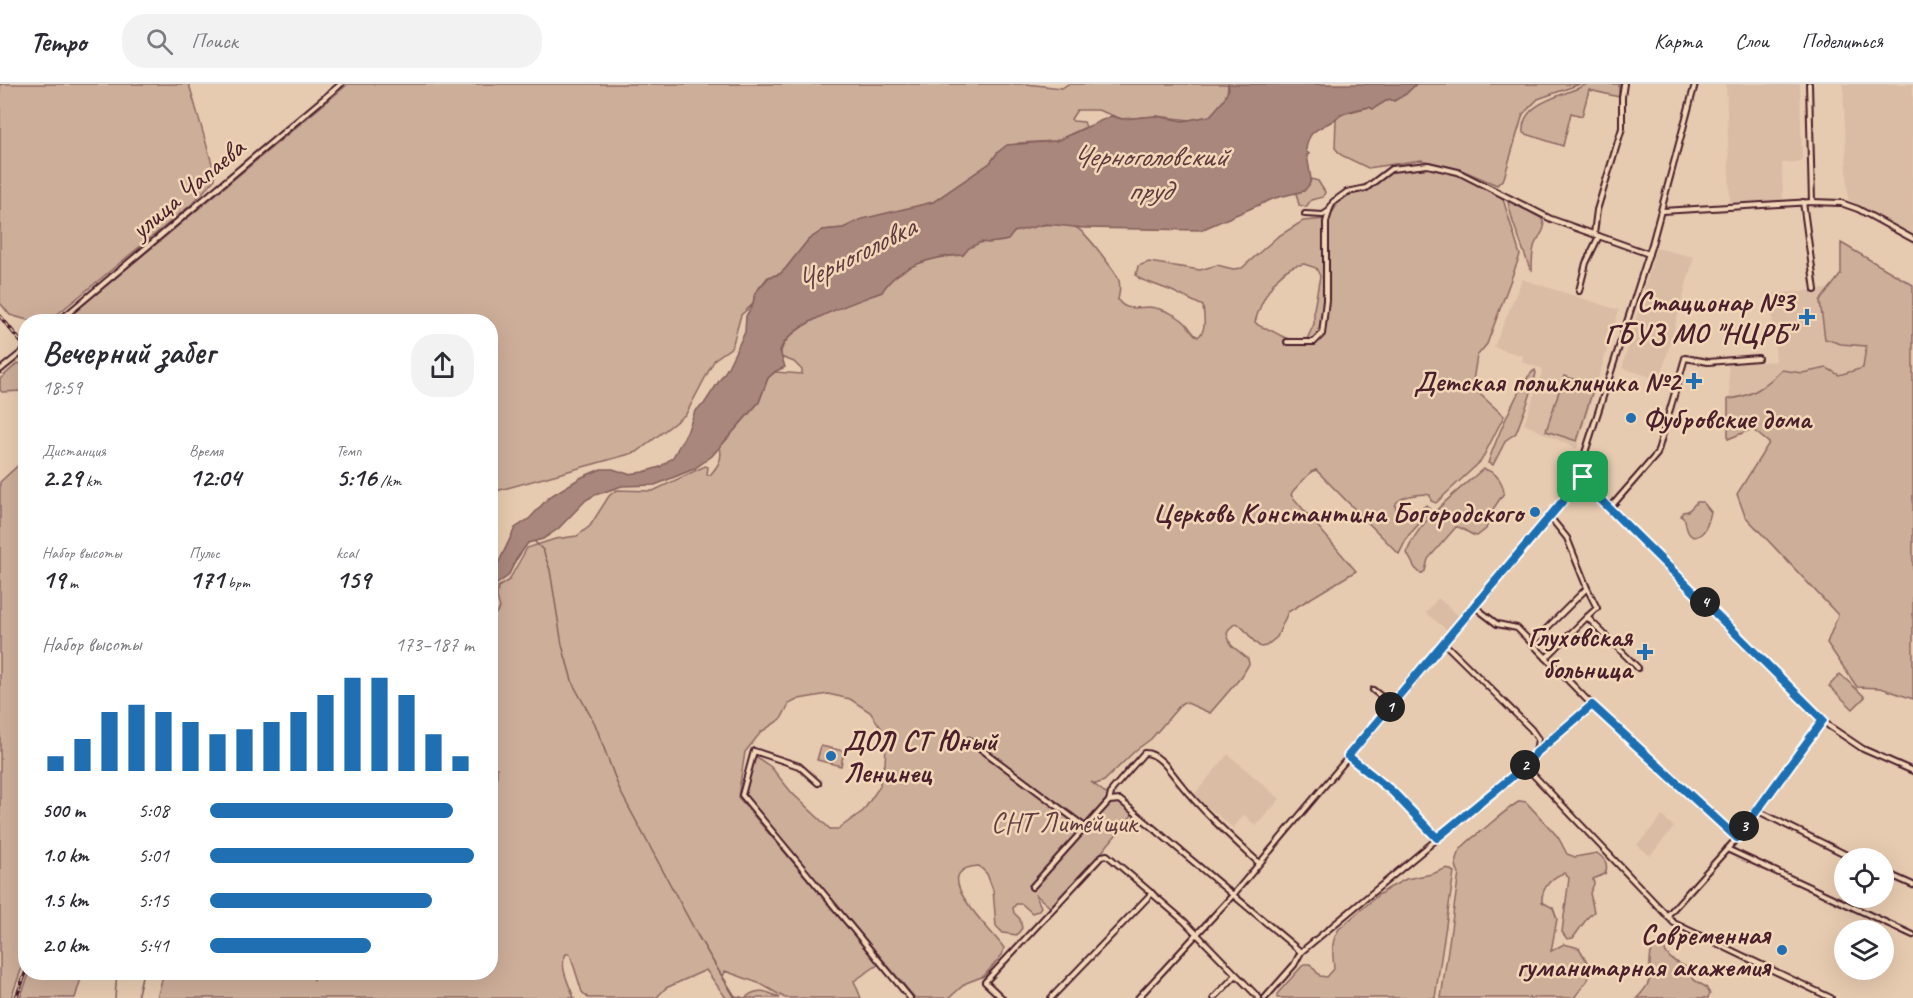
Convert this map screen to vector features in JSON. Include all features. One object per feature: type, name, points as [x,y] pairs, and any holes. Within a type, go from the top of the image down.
[{"type":"street","name":"улица Чапаева","points":[[66,314],[340,84]]},
{"type":"street","points":[[1594,234],[1598,210],[1622,128],[1624,84]]},
{"type":"street","points":[[1695,84],[1662,211],[1583,459],[1583,477],[1591,489],[1823,720],[1863,749],[1913,771]]},
{"type":"street","points":[[1809,84],[1812,202]]},
{"type":"street","points":[[1287,342],[1314,342],[1322,334],[1326,300],[1326,222],[1333,202],[1347,192],[1366,188],[1391,169],[1428,165],[1458,172],[1551,219],[1649,254]]},
{"type":"street","points":[[1662,211],[1803,202],[1840,203],[1858,209],[1913,239]]},
{"type":"street","points":[[1803,202],[1815,290]]},
{"type":"street","points":[[1305,214],[1323,215],[1329,211]]},
{"type":"street","points":[[1579,291],[1587,263],[1599,236]]},
{"type":"street","points":[[0,370],[18,355]]},
{"type":"street","points":[[1610,508],[1657,454],[1685,358],[1708,362],[1758,358]]},
{"type":"street","points":[[1138,998],[1233,895],[1583,477]]},
{"type":"street","points":[[1546,658],[1597,608],[1567,538],[1550,517]]},
{"type":"street","points":[[1532,643],[1587,588]]},
{"type":"street","points":[[1475,607],[1497,624],[1517,628],[1592,705],[1737,838]]},
{"type":"street","points":[[1587,617],[1638,668]]},
{"type":"street","points":[[1444,643],[1531,729],[1538,739],[1536,753]]},
{"type":"street","points":[[1373,690],[1392,705]]},
{"type":"street","points":[[1265,998],[1294,965],[1301,952],[1525,766],[1536,753],[1592,705]]},
{"type":"street","points":[[1667,916],[1737,838],[1823,720]]},
{"type":"street","points":[[969,740],[1085,827]]},
{"type":"street","points":[[818,783],[799,766],[754,751],[742,795],[910,998]]},
{"type":"street","points":[[1032,887],[1109,801],[1112,790],[1141,754],[1149,752],[1169,770],[1224,832],[1259,863]]},
{"type":"street","points":[[1348,756],[1393,792],[1437,838]]},
{"type":"street","points":[[1525,766],[1674,924],[1831,998]]},
{"type":"street","points":[[1109,801],[1120,800],[1301,952]]},
{"type":"street","points":[[1756,810],[1834,849]]},
{"type":"street","points":[[1727,849],[1913,935]]},
{"type":"street","points":[[1002,998],[985,982],[1102,856],[1110,857],[1152,893],[1197,934],[1259,998]]},
{"type":"street","points":[[1894,876],[1913,885]]},
{"type":"street","points":[[1051,998],[1152,893]]},
{"type":"street","points":[[1214,998],[1236,975]]},
{"type":"shaded area","points":[[1726,84],[1800,84],[1802,162],[1782,163],[1783,201],[1730,202]]},
{"type":"shaded area","points":[[1843,84],[1913,84],[1913,235],[1848,199]]},
{"type":"shaded area","points":[[1656,248],[1694,257],[1660,380],[1622,368]]},
{"type":"shaded area","points":[[1522,279],[1619,310],[1577,449],[1524,424],[1543,369],[1522,362],[1523,356],[1494,347]]},
{"type":"shaded area","name":"Стационар №3 ГБУЗ МО \"НЦРБ\"","points":[[1838,288],[1870,340],[1873,377],[1731,417],[1728,364],[1776,361],[1770,294]]},
{"type":"shaded area","points":[[1438,598],[1459,616],[1447,630],[1426,613]]},
{"type":"shaded area","points":[[1228,754],[1280,799],[1256,826],[1244,815],[1233,828],[1194,795]]},
{"type":"shaded area","points":[[1662,816],[1674,827],[1650,856],[1637,845]]},
{"type":"green space","points":[[0,84],[189,84],[215,179],[192,204],[58,314],[18,314],[18,317],[10,315],[0,303]]},
{"type":"green space","points":[[348,84],[1026,84],[1062,88],[1068,84],[1228,84],[1227,96],[1219,108],[1210,116],[1190,120],[1156,116],[1122,119],[1098,110],[1077,110],[1071,119],[1084,122],[1086,127],[1056,141],[1019,143],[998,152],[990,163],[933,202],[843,228],[823,230],[808,240],[780,274],[768,277],[755,293],[753,304],[741,315],[732,347],[715,359],[686,414],[637,452],[498,491],[498,314],[72,314]]},
{"type":"green space","points":[[1416,84],[1580,84],[1538,99],[1523,114],[1504,178],[1497,185],[1459,169],[1421,160],[1368,168],[1341,155],[1335,148],[1336,119],[1342,114],[1369,107],[1373,109],[1389,99],[1394,101]]},
{"type":"green space","points":[[1587,84],[1619,84],[1619,97],[1589,90],[1582,116],[1571,113],[1563,146],[1523,133],[1524,122],[1536,107]]},
{"type":"green space","name":"СНТ Литейщик","points":[[1428,167],[1458,175],[1499,195],[1503,199],[1520,255],[1487,344],[1477,356],[1472,387],[1504,416],[1481,461],[1436,503],[1431,501],[1430,495],[1424,494],[1409,496],[1398,502],[1395,506],[1403,516],[1417,513],[1426,505],[1429,508],[1428,514],[1408,536],[1399,554],[1316,470],[1311,472],[1291,495],[1356,571],[1288,612],[1277,637],[1266,646],[1261,647],[1257,644],[1236,623],[1227,634],[1231,645],[1248,659],[1249,664],[1242,676],[1210,713],[1185,702],[1182,703],[1151,739],[1104,781],[1096,784],[1091,782],[1133,814],[1052,909],[1035,894],[1041,907],[1038,911],[1032,913],[1022,904],[1016,904],[1013,908],[1014,913],[1020,919],[1022,928],[1017,935],[1003,933],[996,926],[993,890],[987,874],[979,866],[964,870],[958,878],[959,889],[966,902],[1004,948],[1002,955],[984,976],[966,983],[949,998],[915,998],[744,794],[755,756],[771,767],[792,793],[830,829],[838,829],[863,811],[880,786],[886,745],[882,729],[870,712],[850,699],[828,694],[799,699],[789,704],[781,719],[761,732],[745,752],[738,797],[879,964],[854,981],[861,998],[785,998],[761,984],[725,971],[723,977],[735,996],[745,998],[726,998],[706,970],[666,988],[656,998],[588,998],[582,992],[570,954],[566,954],[564,970],[574,998],[157,998],[162,980],[498,980],[498,611],[500,608],[498,587],[509,580],[527,548],[555,539],[577,536],[590,526],[609,496],[616,490],[653,491],[705,466],[708,467],[707,475],[710,475],[719,462],[720,447],[759,402],[768,378],[775,372],[802,374],[802,370],[794,362],[781,357],[783,346],[805,325],[838,308],[882,292],[897,275],[917,264],[928,260],[963,255],[973,245],[1004,241],[1019,230],[1055,224],[1077,228],[1092,242],[1118,278],[1120,287],[1118,300],[1121,304],[1136,308],[1149,307],[1171,313],[1185,322],[1198,337],[1204,327],[1203,306],[1140,279],[1136,275],[1138,266],[1149,262],[1200,270],[1217,265],[1233,269],[1242,268],[1277,237],[1303,221],[1326,219],[1339,201],[1349,195],[1368,191],[1391,172]],"holes":[[[1304,264],[1316,268],[1320,276],[1314,309],[1314,324],[1307,339],[1291,340],[1256,324],[1264,299],[1284,272],[1293,266]]]},
{"type":"green space","points":[[1311,179],[1318,181],[1325,192],[1323,197],[1311,200],[1306,207],[1299,205],[1296,193],[1309,185]]},
{"type":"green space","points":[[1508,202],[1541,218],[1544,225],[1533,250],[1532,270],[1513,222]]},
{"type":"green space","points":[[1841,243],[1913,285],[1913,699],[1881,688],[1857,687],[1827,643],[1838,615],[1745,516],[1737,494],[1769,443],[1752,429],[1728,439],[1728,399],[1758,390],[1782,370],[1802,373],[1827,368],[1839,375],[1863,368],[1866,346],[1841,344],[1825,339],[1820,301],[1841,274]]},
{"type":"green space","points":[[18,363],[18,391],[2,392],[0,379]]},
{"type":"green space","points":[[1535,370],[1530,396],[1516,433],[1506,440],[1493,465],[1488,463],[1516,398]]},
{"type":"green space","points":[[1564,376],[1594,386],[1577,441],[1546,431]]},
{"type":"green space","points":[[18,465],[18,978],[11,998],[0,998],[0,482]]},
{"type":"green space","points":[[1483,469],[1498,477],[1504,493],[1491,512],[1486,529],[1477,536],[1456,527],[1428,559],[1425,571],[1421,574],[1407,553],[1412,541],[1439,507]]},
{"type":"green space","points":[[1697,502],[1703,502],[1711,512],[1705,530],[1694,537],[1689,533],[1685,520],[1681,516]]},
{"type":"green space","points":[[1840,674],[1865,697],[1853,709],[1829,686]]},
{"type":"green space","name":"ДОЛ СТ Юный Ленинец","points":[[821,746],[844,751],[841,766],[817,760]]},
{"type":"green space","points":[[1520,801],[1526,802],[1558,837],[1567,854],[1575,857],[1597,853],[1606,862],[1605,874],[1593,879],[1594,884],[1590,893],[1594,912],[1573,938],[1567,939],[1562,932],[1569,878],[1564,873],[1555,877],[1545,888],[1542,897],[1542,902],[1553,908],[1557,919],[1551,951],[1564,944],[1579,948],[1590,970],[1588,979],[1574,998],[1441,998],[1459,873],[1456,859],[1468,842]]},
{"type":"green space","points":[[1447,868],[1454,872],[1435,998],[1277,998],[1277,994],[1304,964],[1310,964],[1320,976],[1327,977],[1334,969],[1333,943],[1339,929],[1378,895],[1406,879],[1432,874]]},
{"type":"green space","points":[[1659,946],[1664,948],[1671,959],[1688,969],[1694,980],[1706,987],[1710,994],[1708,998],[1637,998],[1650,979],[1652,949]]},
{"type":"green space","points":[[27,980],[81,980],[75,998],[20,998]]},
{"type":"green space","points":[[762,991],[780,998],[745,998],[754,992]]},
{"type":"water","name":"Черноголовский пруд","points":[[1228,84],[1416,84],[1394,101],[1389,99],[1373,109],[1369,107],[1354,110],[1313,133],[1308,140],[1306,151],[1309,154],[1307,155],[1311,179],[1304,191],[1275,198],[1201,230],[1084,228],[1046,224],[1014,232],[1008,240],[981,242],[969,248],[963,255],[929,260],[907,269],[897,275],[882,292],[824,315],[796,331],[780,351],[785,367],[768,378],[759,402],[712,456],[694,469],[655,485],[622,486],[586,500],[558,529],[543,539],[528,543],[508,576],[498,583],[498,564],[515,528],[530,518],[549,497],[582,477],[601,469],[613,469],[628,474],[643,472],[660,467],[673,457],[688,430],[695,411],[704,404],[727,369],[745,332],[746,316],[753,304],[755,293],[769,277],[780,274],[786,268],[808,240],[823,230],[843,228],[862,219],[933,202],[990,163],[1007,145],[1056,141],[1111,116],[1122,119],[1156,116],[1183,121],[1210,116],[1223,101],[1229,89]]},
{"type":"waterway","points":[[535,542],[543,550],[550,570],[562,645],[573,684],[595,724],[620,791],[698,936],[735,998]]},
{"type":"waterway","name":"Черноголовка","points":[[115,998],[116,980]]},
{"type":"waterway","points":[[137,998],[141,980]]},
{"type":"railway","points":[[0,316],[18,338]]},
{"type":"railway","points":[[16,998],[23,980]]},
{"type":"place","name":"Стационар №3 ГБУЗ МО \"НЦРБ\"","points":[[1807,317]]},
{"type":"place","name":"Детская поликлиника №2","points":[[1694,381]]},
{"type":"place","name":"Фубровские дома","points":[[1631,418]]},
{"type":"place","name":"Церковь Константина Богородского","points":[[1535,512]]},
{"type":"place","name":"Глуховская больница","points":[[1645,652]]},
{"type":"place","name":"ДОЛ СТ Юный Ленинец","points":[[831,756]]},
{"type":"place","name":"Современная гуманитарная акажемия","points":[[1782,950]]},
{"type":"route","points":[[1583,477],[1596,495],[1823,720],[1737,838],[1592,705],[1536,753],[1525,766],[1437,838],[1393,792],[1348,756],[1583,477]]}]
